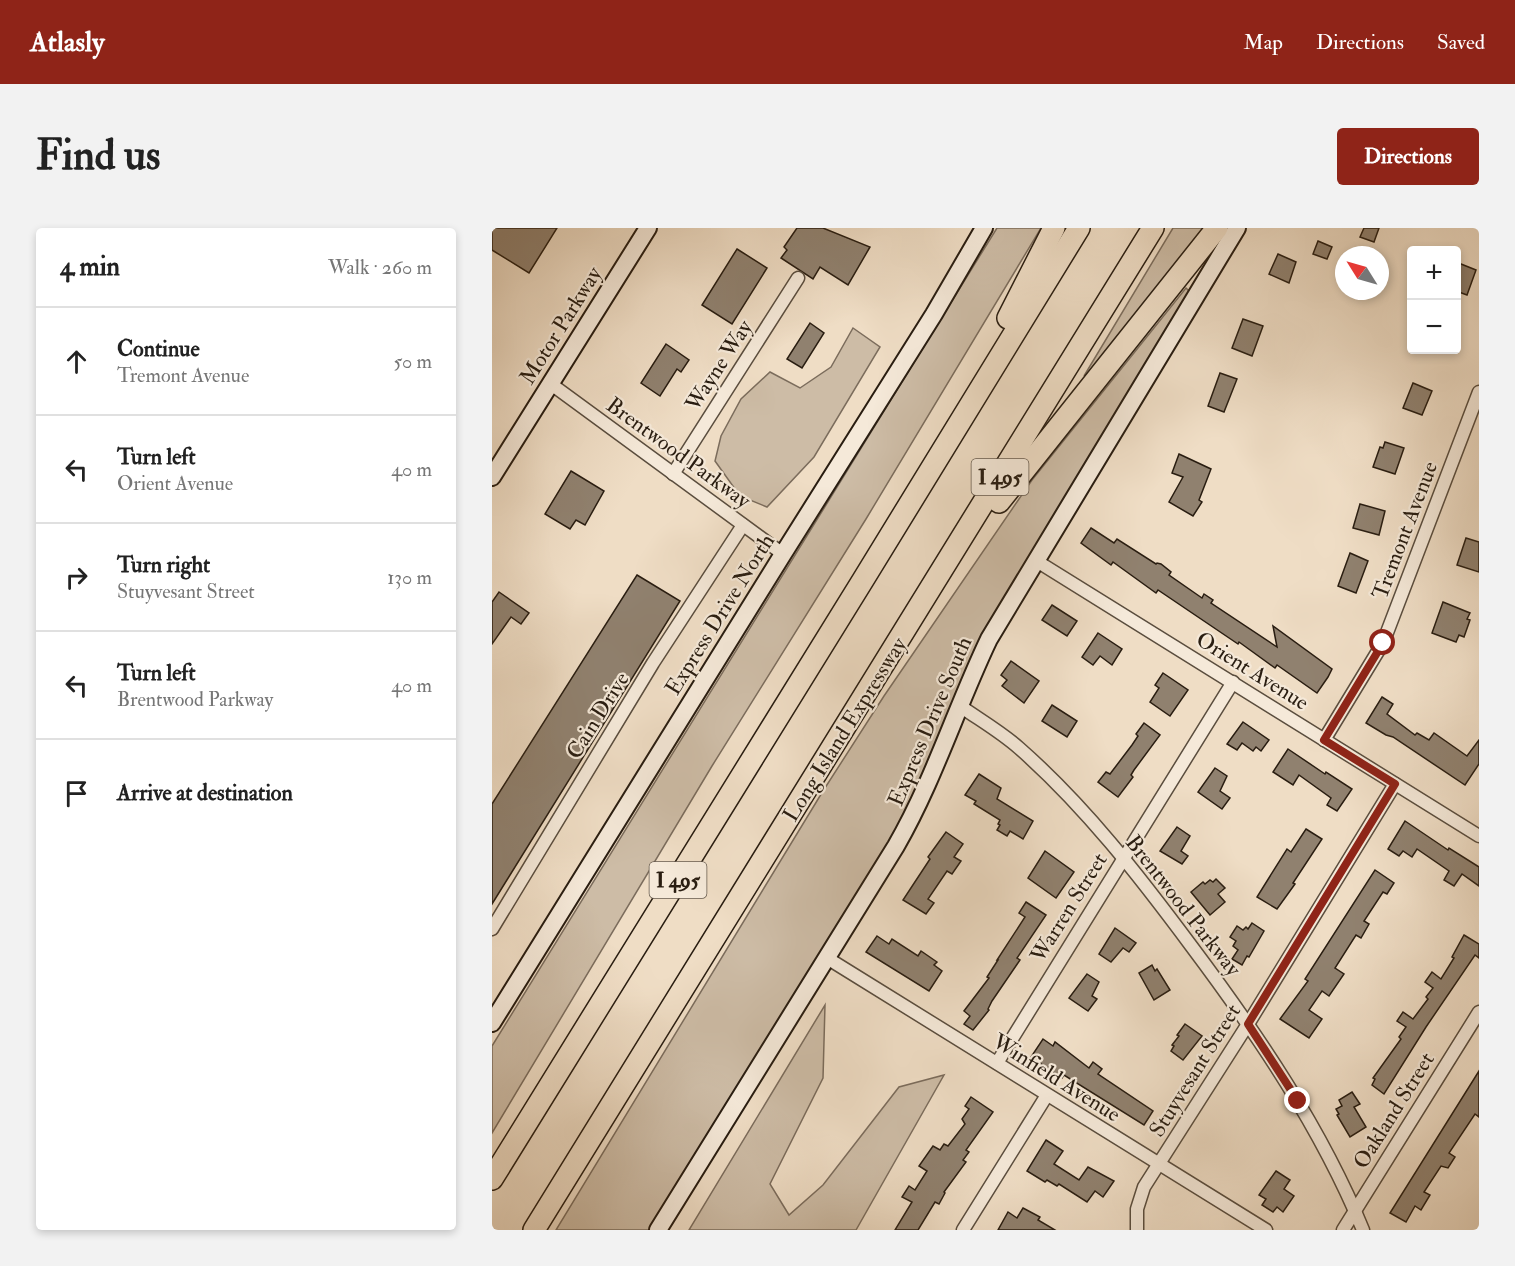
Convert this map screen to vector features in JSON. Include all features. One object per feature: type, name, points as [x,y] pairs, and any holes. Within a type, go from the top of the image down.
[{"type":"highway","points":[[864,580],[1030,278],[1054,228]]},
{"type":"highway","name":"I 495","points":[[492,1179],[864,580],[1079,228]]},
{"type":"highway","name":"Long Island Expressway","points":[[534,1230],[1153,228]]},
{"type":"highway","points":[[847,726],[988,516],[1217,228]]},
{"type":"main road","name":"Motor Parkway","points":[[492,477],[648,228]]},
{"type":"main road","name":"Express Drive North","points":[[492,1023],[927,324],[984,228]]},
{"type":"main road","name":"Express Drive South","points":[[658,1230],[892,853],[920,803],[989,639],[1237,228]]},
{"type":"street","name":"Wayne Way","points":[[673,474],[798,278]]},
{"type":"street","name":"Brentwood Parkway","points":[[551,384],[783,554]]},
{"type":"street","name":"Tremont Avenue","points":[[1324,740],[1383,643],[1479,392]]},
{"type":"street","name":"Cain Drive","points":[[492,929],[653,663],[743,525]]},
{"type":"street","name":"Orient Avenue","points":[[1035,560],[1479,836]]},
{"type":"street","name":"Warren Street","points":[[996,1063],[1233,682]]},
{"type":"street","name":"Brentwood Parkway","points":[[960,706],[1020,748],[1123,858],[1155,897],[1248,1024],[1298,1101],[1329,1156],[1363,1230]]},
{"type":"street","name":"Stuyvesant Street","points":[[1137,1230],[1137,1209],[1144,1187],[1248,1024],[1395,784]]},
{"type":"street","name":"Winfield Avenue","points":[[827,958],[1266,1230]]},
{"type":"street","name":"Oakland Street","points":[[1343,1230],[1479,1012]]},
{"type":"street","points":[[963,1230],[1047,1095]]},
{"type":"shaded area","points":[[997,228],[1041,228],[866,519],[712,766],[492,1133],[492,1046]]},
{"type":"shaded area","points":[[1173,228],[1207,228],[1098,366],[1084,376]]},
{"type":"shaded area","points":[[1186,288],[1191,293],[990,624],[930,768],[903,819],[792,1003],[649,1230],[556,1230],[823,791],[884,696],[1032,480]]},
{"type":"shaded area","points":[[853,328],[880,347],[814,457],[767,507],[740,496],[715,461],[721,436],[741,399],[770,372],[800,388],[831,367]]},
{"type":"shaded area","points":[[825,1005],[823,1078],[770,1184],[789,1215],[823,1185],[899,1087],[944,1075],[856,1230],[689,1230]]},
{"type":"building","points":[[492,228],[557,228],[529,273],[492,250]]},
{"type":"building","points":[[797,228],[823,228],[870,247],[848,285],[820,267],[813,279],[781,258],[787,250],[784,247]]},
{"type":"building","points":[[1364,228],[1379,228],[1374,242],[1360,237]]},
{"type":"building","points":[[1318,241],[1332,247],[1327,259],[1313,254]]},
{"type":"building","points":[[737,249],[767,268],[732,324],[702,305]]},
{"type":"building","points":[[1278,254],[1296,262],[1289,283],[1269,274]]},
{"type":"building","points":[[1461,264],[1476,270],[1467,295],[1461,293]]},
{"type":"building","points":[[1243,319],[1263,326],[1252,356],[1232,348]]},
{"type":"building","points":[[810,323],[824,333],[802,368],[787,359]]},
{"type":"building","points":[[666,344],[689,360],[681,372],[677,369],[660,396],[641,383]]},
{"type":"building","points":[[1220,373],[1237,379],[1224,412],[1208,406]]},
{"type":"building","points":[[1413,383],[1432,391],[1422,415],[1403,408]]},
{"type":"building","points":[[1385,442],[1404,448],[1395,474],[1373,467],[1380,447],[1383,448]]},
{"type":"building","points":[[1179,454],[1211,469],[1199,500],[1202,502],[1193,516],[1169,502],[1183,477],[1172,473]]},
{"type":"building","points":[[571,471],[604,491],[585,525],[576,520],[570,529],[545,514]]},
{"type":"building","points":[[1360,504],[1385,511],[1379,535],[1353,528]]},
{"type":"building","points":[[1091,528],[1114,543],[1117,539],[1156,564],[1161,564],[1171,572],[1169,575],[1202,598],[1204,594],[1213,600],[1211,603],[1277,647],[1273,626],[1332,669],[1328,677],[1317,693],[1277,665],[1275,668],[1158,590],[1156,593],[1113,562],[1111,565],[1081,543]]},
{"type":"building","points":[[1466,538],[1479,542],[1479,572],[1457,565]]},
{"type":"building","points":[[1350,553],[1368,561],[1356,593],[1338,586]]},
{"type":"building","points":[[637,575],[680,601],[492,904],[492,804]]},
{"type":"building","points":[[499,592],[529,613],[521,624],[511,617],[492,644],[492,602]]},
{"type":"building","points":[[1443,602],[1470,613],[1464,637],[1459,635],[1456,642],[1432,633]]},
{"type":"building","points":[[1052,605],[1077,621],[1067,636],[1042,620]]},
{"type":"building","points":[[1098,633],[1122,649],[1112,665],[1100,656],[1093,665],[1082,657]]},
{"type":"building","points":[[1011,661],[1039,681],[1024,703],[1002,686],[1007,680],[1001,675]]},
{"type":"building","points":[[1163,673],[1188,690],[1170,716],[1150,702],[1159,688],[1155,685]]},
{"type":"building","points":[[1382,697],[1393,704],[1387,714],[1415,735],[1417,733],[1429,740],[1434,733],[1467,756],[1479,740],[1479,764],[1465,785],[1393,737],[1366,723]]},
{"type":"building","points":[[1052,705],[1077,721],[1067,737],[1042,721]]},
{"type":"building","points":[[1243,722],[1269,740],[1261,751],[1256,747],[1253,751],[1242,743],[1237,750],[1227,744]]},
{"type":"building","points":[[1144,723],[1160,735],[1134,770],[1131,775],[1133,777],[1118,797],[1098,782],[1106,772],[1110,774],[1138,736],[1136,734]]},
{"type":"building","points":[[1288,749],[1352,789],[1337,811],[1327,805],[1331,798],[1299,775],[1293,785],[1273,772]]},
{"type":"building","points":[[1215,768],[1227,776],[1220,791],[1230,798],[1222,809],[1198,792]]},
{"type":"building","points":[[979,774],[1001,788],[997,799],[1033,821],[1023,839],[1010,831],[1007,836],[997,830],[1000,820],[974,804],[976,801],[965,795]]},
{"type":"building","points":[[1405,821],[1448,850],[1449,848],[1479,867],[1479,886],[1462,874],[1454,886],[1444,880],[1449,871],[1417,849],[1412,857],[1403,851],[1399,856],[1388,849]]},
{"type":"building","points":[[1177,827],[1190,836],[1181,851],[1188,856],[1182,864],[1160,851]]},
{"type":"building","points":[[1306,829],[1322,839],[1277,909],[1257,897],[1287,849],[1291,852]]},
{"type":"building","points":[[946,832],[963,844],[954,857],[961,861],[952,874],[947,871],[928,899],[934,903],[926,914],[903,900],[930,859],[928,857]]},
{"type":"building","points":[[1045,851],[1074,872],[1056,898],[1028,878]]},
{"type":"building","points":[[1375,870],[1394,883],[1387,894],[1383,892],[1364,921],[1369,924],[1361,938],[1356,935],[1335,968],[1344,974],[1329,996],[1322,991],[1309,1010],[1322,1019],[1309,1038],[1280,1019],[1308,981],[1305,979]]},
{"type":"building","points":[[1216,879],[1225,888],[1218,894],[1225,902],[1210,915],[1191,892],[1203,882],[1205,884]]},
{"type":"building","points":[[1026,902],[1046,915],[1017,958],[1020,960],[992,1001],[989,1010],[973,1030],[964,1024],[970,1016],[964,1011],[989,978],[987,977],[997,960],[1025,917],[1019,913]]},
{"type":"building","points":[[1252,923],[1264,931],[1242,965],[1232,959],[1238,950],[1233,946],[1236,941],[1230,937],[1237,926],[1243,930],[1246,927],[1248,929]]},
{"type":"building","points":[[1115,928],[1136,943],[1129,952],[1123,948],[1111,962],[1099,954]]},
{"type":"building","points":[[1464,935],[1479,944],[1479,958],[1475,955],[1384,1094],[1372,1085],[1375,1079],[1373,1078],[1401,1039],[1399,1037],[1406,1027],[1397,1021],[1403,1012],[1413,1019],[1433,988],[1425,982],[1432,972],[1441,979]]},
{"type":"building","points":[[877,936],[889,944],[892,939],[918,956],[921,951],[937,962],[934,965],[942,971],[929,991],[866,952]]},
{"type":"building","points":[[1152,965],[1170,990],[1154,1000],[1139,973]]},
{"type":"building","points":[[1087,974],[1099,982],[1092,996],[1097,999],[1088,1011],[1069,998]]},
{"type":"building","points":[[1185,1024],[1202,1036],[1183,1060],[1171,1051],[1174,1046],[1172,1045],[1179,1036],[1177,1035]]},
{"type":"building","points":[[1043,1039],[1053,1046],[1055,1042],[1089,1068],[1093,1062],[1102,1069],[1098,1074],[1153,1111],[1144,1125],[1064,1075],[1062,1078],[1031,1057]]},
{"type":"building","points":[[1479,1071],[1479,1117],[1475,1114],[1449,1153],[1455,1157],[1448,1168],[1441,1166],[1424,1192],[1430,1195],[1421,1210],[1415,1206],[1406,1222],[1390,1213]]},
{"type":"building","points":[[1352,1092],[1360,1104],[1354,1107],[1366,1127],[1350,1137],[1336,1109],[1342,1106],[1339,1100]]},
{"type":"building","points":[[971,1097],[993,1112],[966,1150],[969,1152],[963,1160],[966,1162],[944,1192],[939,1204],[935,1202],[918,1230],[895,1230],[912,1202],[902,1197],[909,1186],[915,1190],[927,1171],[919,1166],[933,1146],[940,1150],[944,1144],[948,1146],[965,1124],[962,1119],[969,1109],[965,1106]]},
{"type":"building","points":[[1046,1140],[1063,1151],[1054,1164],[1079,1180],[1088,1167],[1114,1181],[1103,1197],[1095,1191],[1087,1202],[1059,1184],[1057,1186],[1047,1180],[1045,1182],[1027,1171]]},
{"type":"building","points":[[1276,1171],[1290,1180],[1284,1189],[1294,1196],[1283,1212],[1277,1207],[1273,1212],[1262,1205],[1266,1199],[1259,1195]]},
{"type":"building","points":[[1023,1208],[1040,1217],[1038,1220],[1055,1230],[998,1230],[1008,1212],[1017,1218]]},
{"type":"route","points":[[1298,1101],[1248,1024],[1395,784],[1324,740],[1383,643]]}]
